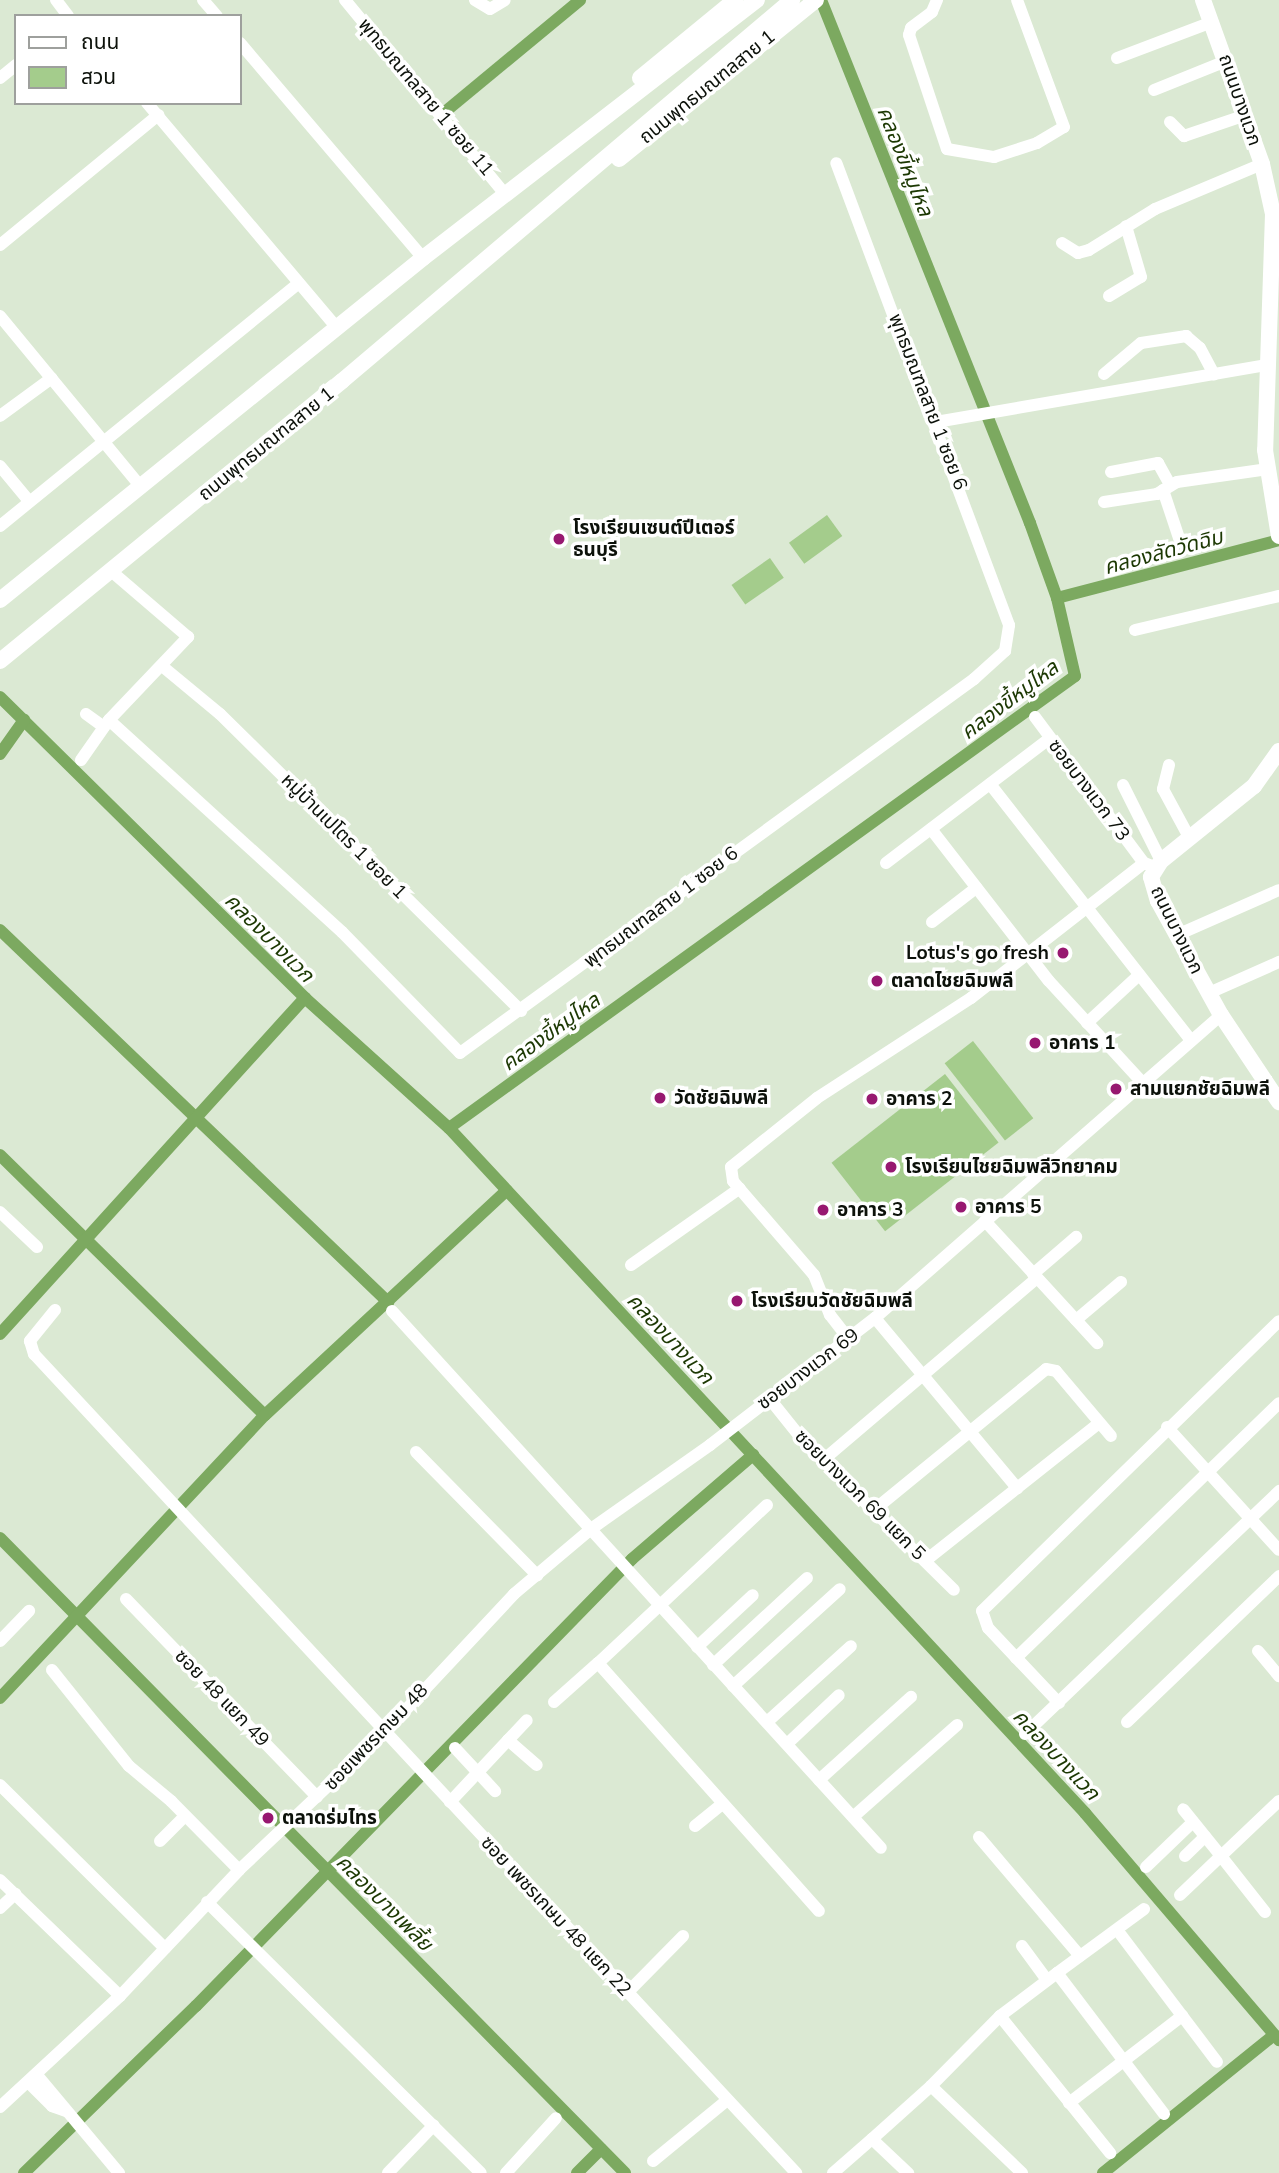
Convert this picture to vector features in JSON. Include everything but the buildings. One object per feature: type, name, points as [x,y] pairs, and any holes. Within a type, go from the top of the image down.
[{"type":"main road","name":"ถนนพุทธมณฑลสาย 1","points":[[506,195],[573,131],[735,0]]},
{"type":"main road","name":"ถนนพุทธมณฑลสาย 1","points":[[0,600],[422,258],[757,0]]},
{"type":"main road","name":"ถนนพุทธมณฑลสาย 1","points":[[3,659],[529,223],[792,0]]},
{"type":"main road","name":"ถนนพุทธมณฑลสาย 1","points":[[529,223],[606,169],[816,0]]},
{"type":"main road","name":"ถนนบางแวก","points":[[1204,0],[1262,164],[1273,214],[1275,257],[1267,365],[1273,390],[1272,448],[1268,469],[1279,536]]},
{"type":"main road","name":"ถนนบางแวก","points":[[1278,1097],[1221,1014],[1177,934],[1153,886],[1153,864],[1190,839],[1254,786],[1279,751]]},
{"type":"street","points":[[203,0],[215,14]]},
{"type":"street","name":"พุทธมณฑลสาย 1 ซอย 11","points":[[345,0],[506,195]]},
{"type":"street","points":[[475,0],[490,9],[505,0]]},
{"type":"street","points":[[937,0],[932,12],[909,31],[947,149],[994,157],[1037,143],[1064,127],[1017,0]]},
{"type":"street","points":[[1117,58],[1212,22]]},
{"type":"street","points":[[242,45],[422,258]]},
{"type":"street","points":[[1154,90],[1226,61]]},
{"type":"street","points":[[0,78],[14,67]]},
{"type":"street","points":[[150,105],[336,327]]},
{"type":"street","points":[[0,245],[158,115]]},
{"type":"street","points":[[1170,122],[1184,136],[1245,115]]},
{"type":"street","name":"พุทธมณฑลสาย 1 ซอย 6","points":[[107,724],[342,932],[460,1053],[974,679],[1005,651],[1009,625],[936,422],[836,163]]},
{"type":"street","points":[[1062,243],[1079,253],[1180,197],[1262,164]]},
{"type":"street","points":[[1109,296],[1141,277],[1126,226]]},
{"type":"street","points":[[0,526],[299,283]]},
{"type":"street","points":[[0,316],[141,487]]},
{"type":"street","points":[[1104,374],[1141,343],[1186,336],[1200,348],[1213,374]]},
{"type":"street","points":[[936,422],[1267,365]]},
{"type":"street","points":[[0,416],[52,378]]},
{"type":"street","points":[[1111,472],[1158,463],[1166,470],[1167,487],[1179,538]]},
{"type":"street","points":[[0,466],[29,501]]},
{"type":"street","points":[[1104,502],[1167,487],[1268,469]]},
{"type":"street","points":[[81,760],[107,724],[188,637],[111,571]]},
{"type":"street","points":[[1135,630],[1279,596]]},
{"type":"street","name":"หมู่บ้านเปโตร 1 ซอย 1","points":[[162,666],[220,714],[521,1011]]},
{"type":"street","points":[[86,714],[107,724]]},
{"type":"street","name":"ซอยบางแวก 73","points":[[1035,717],[1153,864]]},
{"type":"street","points":[[886,863],[1050,738]]},
{"type":"street","points":[[1168,765],[1163,789],[1190,839]]},
{"type":"street","points":[[990,784],[1191,1040]]},
{"type":"street","points":[[848,1338],[827,1307],[814,1275],[740,1188],[729,1171],[739,1158],[817,1098],[971,998],[1085,907],[1153,864],[1123,785]]},
{"type":"street","points":[[931,829],[1026,952],[1142,1082]]},
{"type":"street","points":[[932,922],[976,888]]},
{"type":"street","points":[[1177,934],[1279,890]]},
{"type":"street","points":[[1209,993],[1279,962]]},
{"type":"street","points":[[1087,1023],[1139,975]]},
{"type":"street","name":"ซอยบางแวก 69","points":[[710,1445],[875,1318],[1221,1014]]},
{"type":"street","points":[[631,1265],[740,1188]]},
{"type":"street","points":[[0,1212],[37,1247]]},
{"type":"street","points":[[985,1222],[1097,1343]]},
{"type":"street","points":[[822,1461],[923,1376],[1076,1237]]},
{"type":"street","points":[[1076,1320],[1121,1282]]},
{"type":"street","name":"ซอย เพชรเกษม 48 แยก 22","points":[[55,1310],[30,1341],[34,1354],[726,2101],[796,2173]]},
{"type":"street","points":[[392,1311],[881,1848]]},
{"type":"street","points":[[875,1318],[1017,1488]]},
{"type":"street","points":[[1059,1703],[982,1621],[982,1611],[1167,1427],[1279,1321]]},
{"type":"street","points":[[874,1510],[1051,1368],[1111,1436]]},
{"type":"street","name":"ซอยบางแวก 69 แยก 5","points":[[769,1398],[822,1461],[954,1590]]},
{"type":"street","points":[[1016,1658],[1279,1403]]},
{"type":"street","points":[[925,1561],[1099,1423]]},
{"type":"street","points":[[1167,1427],[1279,1550]]},
{"type":"street","name":"ซอยเพชรเกษม 48","points":[[0,2107],[120,1996],[207,1902],[385,1732],[470,1637],[537,1574],[591,1529],[710,1445]]},
{"type":"street","points":[[416,1452],[537,1574]]},
{"type":"street","points":[[1025,1734],[1279,1491]]},
{"type":"street","points":[[554,1702],[766,1505]]},
{"type":"street","points":[[1127,1722],[1279,1576]]},
{"type":"street","points":[[713,1665],[807,1578]]},
{"type":"street","points":[[733,1686],[840,1590]]},
{"type":"street","points":[[697,1647],[753,1595]]},
{"type":"street","name":"ซอย 48 แยก 49","points":[[126,1599],[317,1797]]},
{"type":"street","points":[[0,1641],[29,1611]]},
{"type":"street","points":[[767,1722],[851,1646]]},
{"type":"street","points":[[1258,1651],[1279,1676]]},
{"type":"street","points":[[598,1663],[819,1911]]},
{"type":"street","points":[[52,1670],[129,1766],[185,1816],[239,1870]]},
{"type":"street","points":[[787,1744],[839,1695]]},
{"type":"street","points":[[819,1780],[911,1697]]},
{"type":"street","points":[[450,1802],[527,1720]]},
{"type":"street","points":[[853,1817],[957,1725]]},
{"type":"street","points":[[509,1740],[537,1765]]},
{"type":"street","points":[[455,1748],[495,1791]]},
{"type":"street","points":[[0,1785],[165,1948]]},
{"type":"street","points":[[1180,1895],[1279,1801]]},
{"type":"street","points":[[695,1826],[722,1804]]},
{"type":"street","points":[[1183,1809],[1265,1912]]},
{"type":"street","points":[[160,1841],[185,1816]]},
{"type":"street","points":[[1146,1867],[1193,1822]]},
{"type":"street","points":[[979,1837],[1080,1956]]},
{"type":"street","points":[[1185,1856],[1205,1837]]},
{"type":"street","points":[[0,1880],[120,1996]]},
{"type":"street","points":[[0,1909],[15,1894]]},
{"type":"street","points":[[207,1902],[481,2173]]},
{"type":"street","points":[[833,2173],[930,2086],[1000,2016],[1144,1909]]},
{"type":"street","points":[[1121,1935],[1217,2062]]},
{"type":"street","points":[[627,1993],[683,1936]]},
{"type":"street","points":[[1021,1946],[1124,2059],[1164,2114]]},
{"type":"street","points":[[1000,2016],[1110,2153]]},
{"type":"street","points":[[1069,2103],[1182,2016]]},
{"type":"street","points":[[33,2079],[61,2098],[66,2111],[119,2173]]},
{"type":"street","points":[[930,2086],[1022,2173]]},
{"type":"street","points":[[653,2161],[726,2101]]},
{"type":"street","points":[[506,2173],[556,2118]]},
{"type":"street","points":[[388,2173],[434,2125]]},
{"type":"street","points":[[872,2139],[908,2173]]},
{"type":"green space","points":[[827,515],[842,536],[804,564],[789,543]]},
{"type":"green space","points":[[770,558],[784,578],[745,605],[731,585]]},
{"type":"green space","points":[[973,1041],[1033,1118],[1005,1140],[945,1063]]},
{"type":"green space","points":[[945,1074],[999,1143],[885,1231],[832,1163]]},
{"type":"waterway","points":[[446,111],[580,0]]},
{"type":"waterway","name":"คลองขี้หมูไหล","points":[[449,1128],[1075,676],[1057,598],[1030,523],[821,0]]},
{"type":"waterway","name":"คลองลัดวัดฉิม","points":[[1057,598],[1279,540]]},
{"type":"waterway","name":"คลองบางแวก","points":[[0,697],[305,998],[449,1128],[1085,1813],[1279,2040]]},
{"type":"waterway","points":[[0,754],[24,720]]},
{"type":"waterway","points":[[0,930],[388,1302]]},
{"type":"waterway","points":[[0,1334],[305,998]]},
{"type":"waterway","points":[[0,1155],[265,1415]]},
{"type":"waterway","points":[[0,1698],[265,1415],[507,1190]]},
{"type":"waterway","points":[[24,2173],[196,2006],[632,1559],[753,1455]]},
{"type":"waterway","name":"คลองบางเพลี้ย","points":[[0,1538],[625,2173]]},
{"type":"waterway","points":[[1103,2173],[1274,2035]]},
{"type":"waterway","points":[[577,2173],[601,2149]]},
{"type":"place","name":"โรงเรียนเซนต์ปีเตอร์ ธนบุรี","points":[[559,539]]},
{"type":"place","name":"Lotus's go fresh","points":[[1063,953]]},
{"type":"place","name":"ตลาดไชยฉิมพลี","points":[[877,981]]},
{"type":"place","name":"อาคาร 1","points":[[1035,1043]]},
{"type":"place","name":"สามแยกชัยฉิมพลี","points":[[1116,1089]]},
{"type":"place","name":"วัดชัยฉิมพลี","points":[[660,1098]]},
{"type":"place","name":"อาคาร 2","points":[[872,1099]]},
{"type":"place","name":"โรงเรียนไชยฉิมพลีวิทยาคม","points":[[891,1167]]},
{"type":"place","name":"อาคาร 5","points":[[961,1207]]},
{"type":"place","name":"อาคาร 3","points":[[823,1210]]},
{"type":"place","name":"โรงเรียนวัดชัยฉิมพลี","points":[[737,1301]]},
{"type":"place","name":"ตลาดร่มไทร","points":[[268,1818]]}]
